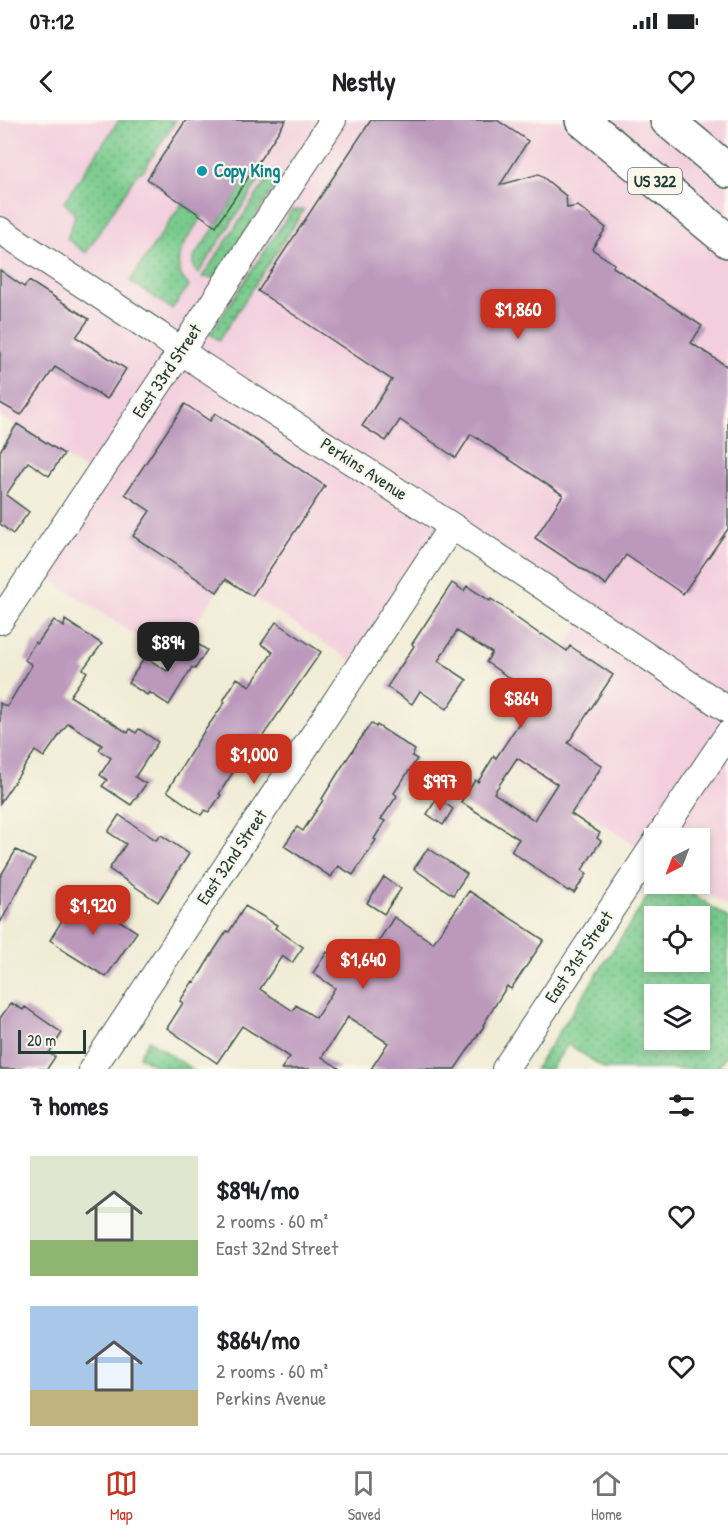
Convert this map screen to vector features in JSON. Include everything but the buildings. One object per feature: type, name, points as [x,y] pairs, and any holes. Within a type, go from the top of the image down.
[{"type":"main road","name":"US 322","points":[[582,120],[728,241]]},
{"type":"main road","points":[[667,120],[728,171]]},
{"type":"street","name":"East 33rd Street","points":[[0,621],[333,120]]},
{"type":"street","name":"Perkins Avenue","points":[[0,230],[211,371],[452,525],[728,710]]},
{"type":"street","name":"East 32nd Street","points":[[92,1069],[452,525]]},
{"type":"street","points":[[665,828],[728,734]]},
{"type":"street","name":"East 31st Street","points":[[505,1069],[644,859]]},
{"type":"shaded area","points":[[0,120],[728,120],[728,907],[708,894],[710,828],[644,828],[644,851],[496,753],[586,615],[452,526],[359,666],[226,579],[171,659],[35,569],[91,474],[0,416]]},
{"type":"green space","points":[[119,120],[176,120],[143,171],[135,177],[86,253],[67,239],[75,215],[64,202]]},
{"type":"green space","points":[[257,163],[266,170],[198,274],[193,263],[195,255]]},
{"type":"green space","points":[[271,174],[277,184],[214,278],[202,277]]},
{"type":"green space","points":[[182,203],[202,217],[181,251],[179,268],[189,286],[172,309],[130,281]]},
{"type":"green space","points":[[292,210],[304,210],[219,340],[210,334]]},
{"type":"green space","points":[[649,894],[693,894],[728,918],[728,1052],[717,1069],[605,1069],[568,1044],[551,1069],[535,1069]]},
{"type":"green space","points":[[149,1040],[192,1069],[160,1069],[139,1056]]},
{"type":"place","name":"Copy King","points":[[202,171]]}]
